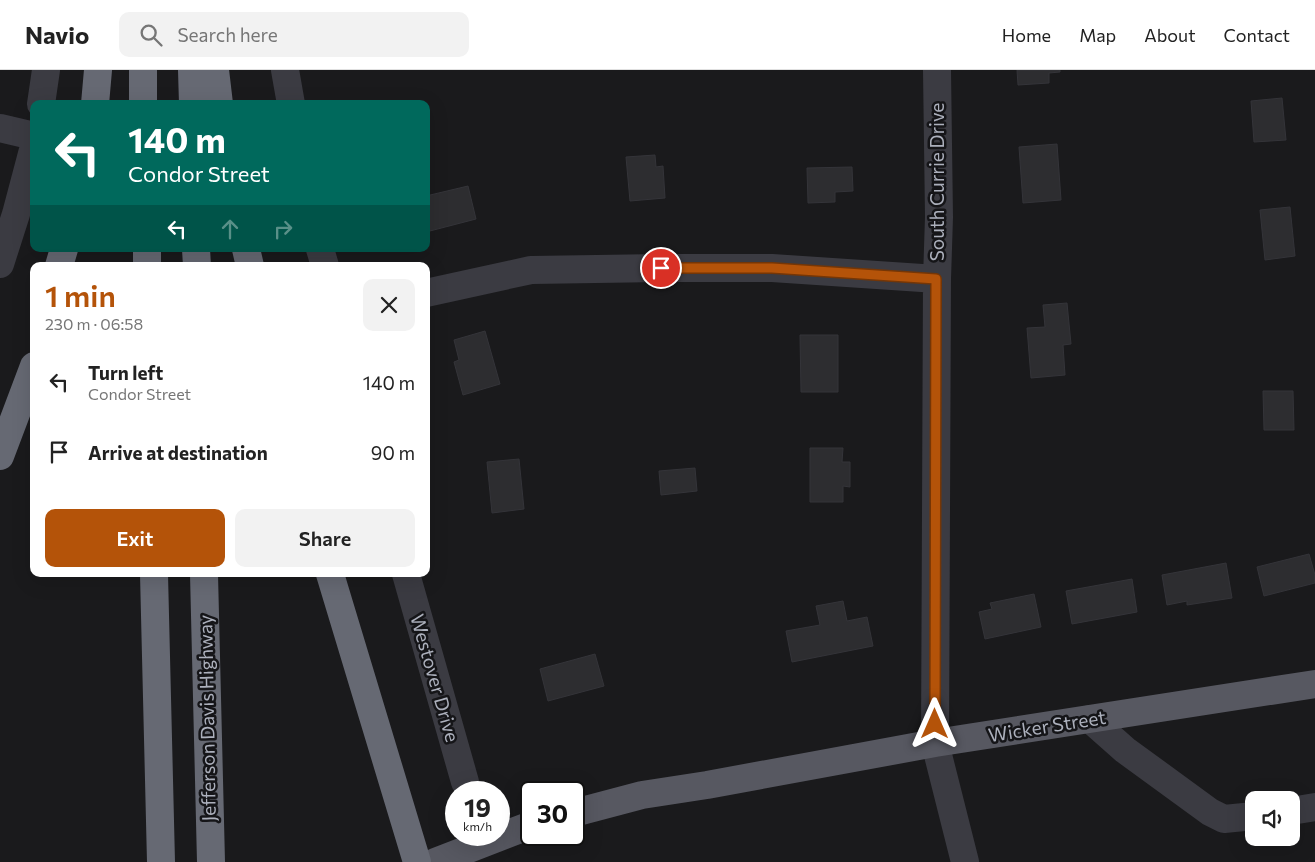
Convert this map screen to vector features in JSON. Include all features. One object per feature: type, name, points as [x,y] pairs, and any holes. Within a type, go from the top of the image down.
[{"type":"highway","points":[[95,100],[98,70]]},
{"type":"highway","points":[[142,70],[143,100]]},
{"type":"highway","points":[[192,70],[193,100]]},
{"type":"highway","points":[[215,70],[219,100]]},
{"type":"highway","points":[[0,456],[30,377]]},
{"type":"highway","points":[[154,577],[161,862]]},
{"type":"highway","name":"Jefferson Davis Highway","points":[[204,577],[211,862]]},
{"type":"highway","points":[[331,577],[417,862]]},
{"type":"main road","name":"Wicker Street","points":[[585,810],[642,795],[707,785],[935,743],[1315,684]]},
{"type":"main road","points":[[435,862],[520,829]]},
{"type":"street","points":[[42,100],[46,70]]},
{"type":"street","points":[[285,70],[290,100]]},
{"type":"street","name":"South Currie Drive","points":[[937,70],[939,217],[936,279],[935,743],[965,862]]},
{"type":"street","points":[[0,128],[30,135]]},
{"type":"street","points":[[0,264],[30,161]]},
{"type":"street","points":[[430,292],[531,270],[772,268],[936,279]]},
{"type":"street","name":"Westover Drive","points":[[407,577],[465,781]]},
{"type":"street","points":[[1090,719],[1125,750],[1210,812],[1224,819],[1245,817]]},
{"type":"street","points":[[1300,810],[1315,808]]},
{"type":"building","points":[[1017,70],[1060,70],[1060,72],[1049,73],[1049,83],[1018,85]]},
{"type":"building","points":[[1282,98],[1286,140],[1254,142],[1251,101]]},
{"type":"building","points":[[1057,144],[1061,200],[1023,203],[1019,147]]},
{"type":"building","points":[[655,155],[656,167],[663,166],[665,198],[630,201],[626,157]]},
{"type":"building","points":[[852,167],[853,191],[835,192],[835,202],[808,203],[807,168]]},
{"type":"building","points":[[468,186],[476,219],[430,231],[430,195]]},
{"type":"building","points":[[1290,207],[1295,256],[1265,260],[1260,210]]},
{"type":"building","points":[[1067,303],[1071,344],[1063,345],[1065,375],[1031,378],[1027,328],[1045,327],[1043,305]]},
{"type":"building","points":[[485,331],[500,384],[463,395],[454,362],[459,360],[454,340]]},
{"type":"building","points":[[800,335],[838,335],[838,392],[801,392]]},
{"type":"building","points":[[1263,391],[1293,391],[1294,430],[1264,430]]},
{"type":"building","points":[[810,448],[843,448],[842,462],[850,462],[850,487],[843,486],[843,502],[810,502]]},
{"type":"building","points":[[519,459],[524,509],[492,513],[487,462]]},
{"type":"building","points":[[695,468],[697,491],[661,495],[659,471]]},
{"type":"building","points":[[1309,554],[1315,575],[1315,583],[1264,596],[1257,567]]},
{"type":"building","points":[[1226,563],[1232,598],[1187,605],[1187,601],[1167,605],[1162,575]]},
{"type":"building","points":[[1132,579],[1137,612],[1072,624],[1066,591]]},
{"type":"building","points":[[1034,594],[1041,627],[985,639],[979,612],[992,609],[990,603]]},
{"type":"building","points":[[843,601],[847,621],[867,617],[873,646],[792,662],[786,631],[820,625],[816,606]]},
{"type":"building","points":[[595,654],[604,686],[548,701],[540,669]]},
{"type":"route","points":[[661,268],[772,268],[936,279],[935,724]]}]
